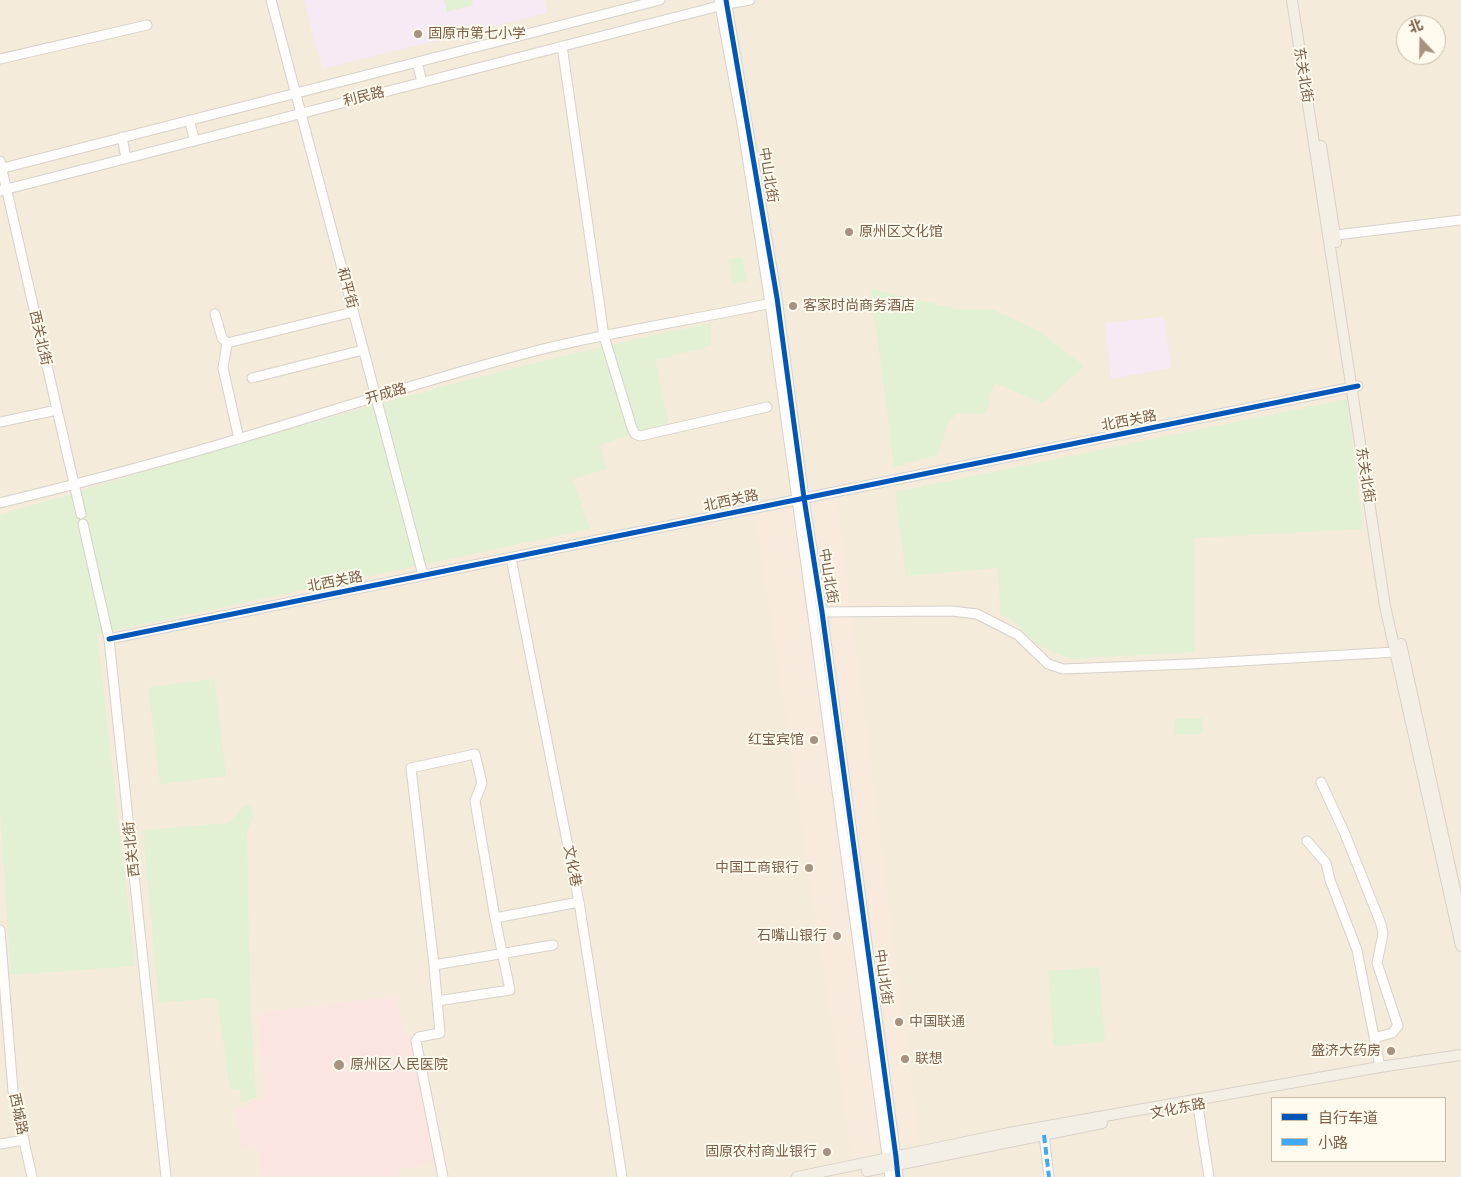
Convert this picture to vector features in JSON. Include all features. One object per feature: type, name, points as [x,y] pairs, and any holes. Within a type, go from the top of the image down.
[{"type":"main road","name":"东关北街","points":[[1292,0],[1332,236]]},
{"type":"main road","name":"东关北街","points":[[1299,0],[1385,606],[1461,946]]},
{"type":"main road","name":"东关北街","points":[[1355,387],[1392,604],[1461,917]]},
{"type":"main road","name":"文化东路","points":[[892,1165],[1197,1102],[1380,1067],[1461,1055]]},
{"type":"main road","name":"文化东路","points":[[892,1165],[1009,1133],[1461,1060]]},
{"type":"main road","points":[[797,1177],[892,1165]]},
{"type":"main road","points":[[834,1177],[892,1165]]},
{"type":"street","name":"和平街","points":[[271,0],[423,576]]},
{"type":"street","name":"利民路","points":[[1,166],[660,0]]},
{"type":"street","name":"利民路","points":[[3,190],[562,46],[723,2],[750,0]]},
{"type":"street","name":"中山北街","points":[[723,2],[743,132],[774,303],[892,1165]]},
{"type":"street","points":[[0,59],[147,25]]},
{"type":"street","points":[[562,46],[604,336],[635,434],[640,436],[766,407]]},
{"type":"street","points":[[417,62],[422,82]]},
{"type":"street","points":[[189,120],[194,141]]},
{"type":"street","points":[[122,137],[126,158]]},
{"type":"street","name":"西关北街","points":[[1,166],[3,190],[81,514]]},
{"type":"street","points":[[1332,236],[1461,220]]},
{"type":"street","name":"开成路","points":[[0,503],[74,485],[240,439],[376,396],[543,349],[774,303]]},
{"type":"street","points":[[227,343],[353,312]]},
{"type":"street","points":[[215,314],[222,338],[227,343]]},
{"type":"street","points":[[227,343],[223,368],[240,439]]},
{"type":"street","points":[[252,378],[363,350]]},
{"type":"street","name":"北西关路","points":[[109,639],[1355,387]]},
{"type":"street","points":[[0,422],[57,410]]},
{"type":"street","name":"中山北街","points":[[801,499],[822,612],[892,1165]]},
{"type":"street","name":"西关北街","points":[[83,524],[109,639],[166,1177]]},
{"type":"street","name":"文化巷","points":[[511,558],[579,902],[622,1177]]},
{"type":"street","points":[[822,612],[952,611],[977,614],[1018,635],[1048,664],[1063,669],[1396,652]]},
{"type":"street","points":[[437,1001],[510,990],[495,918],[475,801],[482,783],[476,754],[411,768],[440,1033],[419,1037],[416,1041],[443,1177]]},
{"type":"street","points":[[1321,782],[1345,834],[1381,924],[1383,934],[1377,963],[1398,1026],[1392,1033],[1374,1038]]},
{"type":"street","points":[[1307,841],[1326,863],[1330,880],[1357,950],[1380,1067]]},
{"type":"street","points":[[495,918],[579,902]]},
{"type":"street","name":"西城路","points":[[0,930],[2,982],[13,1091],[32,1177]]},
{"type":"street","points":[[434,965],[553,945]]},
{"type":"street","points":[[1197,1102],[1210,1177]]},
{"type":"street","points":[[1044,1135],[1049,1177]]},
{"type":"street","points":[[0,1144],[24,1140]]},
{"type":"street","points":[[892,1165],[898,1177]]},
{"type":"shaded area","points":[[0,0],[1461,0],[1461,1177],[0,1177]]},
{"type":"shaded area","name":"固原市第七小学","points":[[304,0],[544,0],[547,13],[322,69]]},
{"type":"shaded area","points":[[1163,317],[1172,368],[1111,379],[1105,323]]},
{"type":"shaded area","points":[[837,498],[919,1142],[852,1158],[755,514]]},
{"type":"shaded area","name":"原州区人民医院","points":[[397,996],[404,1034],[410,1034],[434,1163],[398,1170],[399,1177],[262,1177],[257,1146],[242,1149],[236,1109],[265,1096],[257,1013]]},
{"type":"green space","points":[[444,0],[472,0],[473,5],[447,12]]},
{"type":"green space","points":[[742,257],[747,282],[733,284],[728,260]]},
{"type":"green space","points":[[871,289],[957,309],[993,310],[1037,330],[1084,366],[1043,403],[994,383],[986,413],[956,414],[947,425],[938,455],[894,467]]},
{"type":"green space","points":[[711,323],[711,346],[655,360],[668,423],[599,445],[606,469],[573,479],[590,529],[97,634],[135,966],[11,975],[0,809],[0,515],[353,411],[531,364]]},
{"type":"green space","points":[[1347,399],[1363,529],[1194,538],[1195,652],[1069,659],[1038,645],[1014,622],[1000,614],[998,568],[906,576],[895,492]]},
{"type":"green space","points":[[214,679],[226,776],[160,784],[148,687]]},
{"type":"green space","points":[[1202,718],[1203,734],[1175,735],[1174,719]]},
{"type":"green space","points":[[244,806],[251,806],[253,815],[247,833],[250,1001],[256,1097],[241,1102],[240,1089],[230,1089],[217,998],[159,1003],[143,830],[229,823]]},
{"type":"green space","points":[[1099,967],[1105,1042],[1054,1046],[1048,971]]},
{"type":"marked path","points":[[1044,1135],[1049,1177]]},
{"type":"cycle path","points":[[726,0],[777,298],[804,498],[822,612],[898,1177]]},
{"type":"cycle path","points":[[109,639],[1358,386]]},
{"type":"place","name":"固原市第七小学","points":[[418,34]]},
{"type":"place","name":"原州区文化馆","points":[[849,232]]},
{"type":"place","name":"客家时尚商务酒店","points":[[793,306]]},
{"type":"place","name":"红宝宾馆","points":[[814,740]]},
{"type":"place","name":"中国工商银行","points":[[809,868]]},
{"type":"place","name":"石嘴山银行","points":[[837,936]]},
{"type":"place","name":"中国联通","points":[[899,1022]]},
{"type":"place","name":"盛济大药房","points":[[1391,1051]]},
{"type":"place","name":"联想","points":[[905,1059]]},
{"type":"place","name":"原州区人民医院","points":[[339,1065]]},
{"type":"place","name":"固原农村商业银行","points":[[827,1152]]}]
